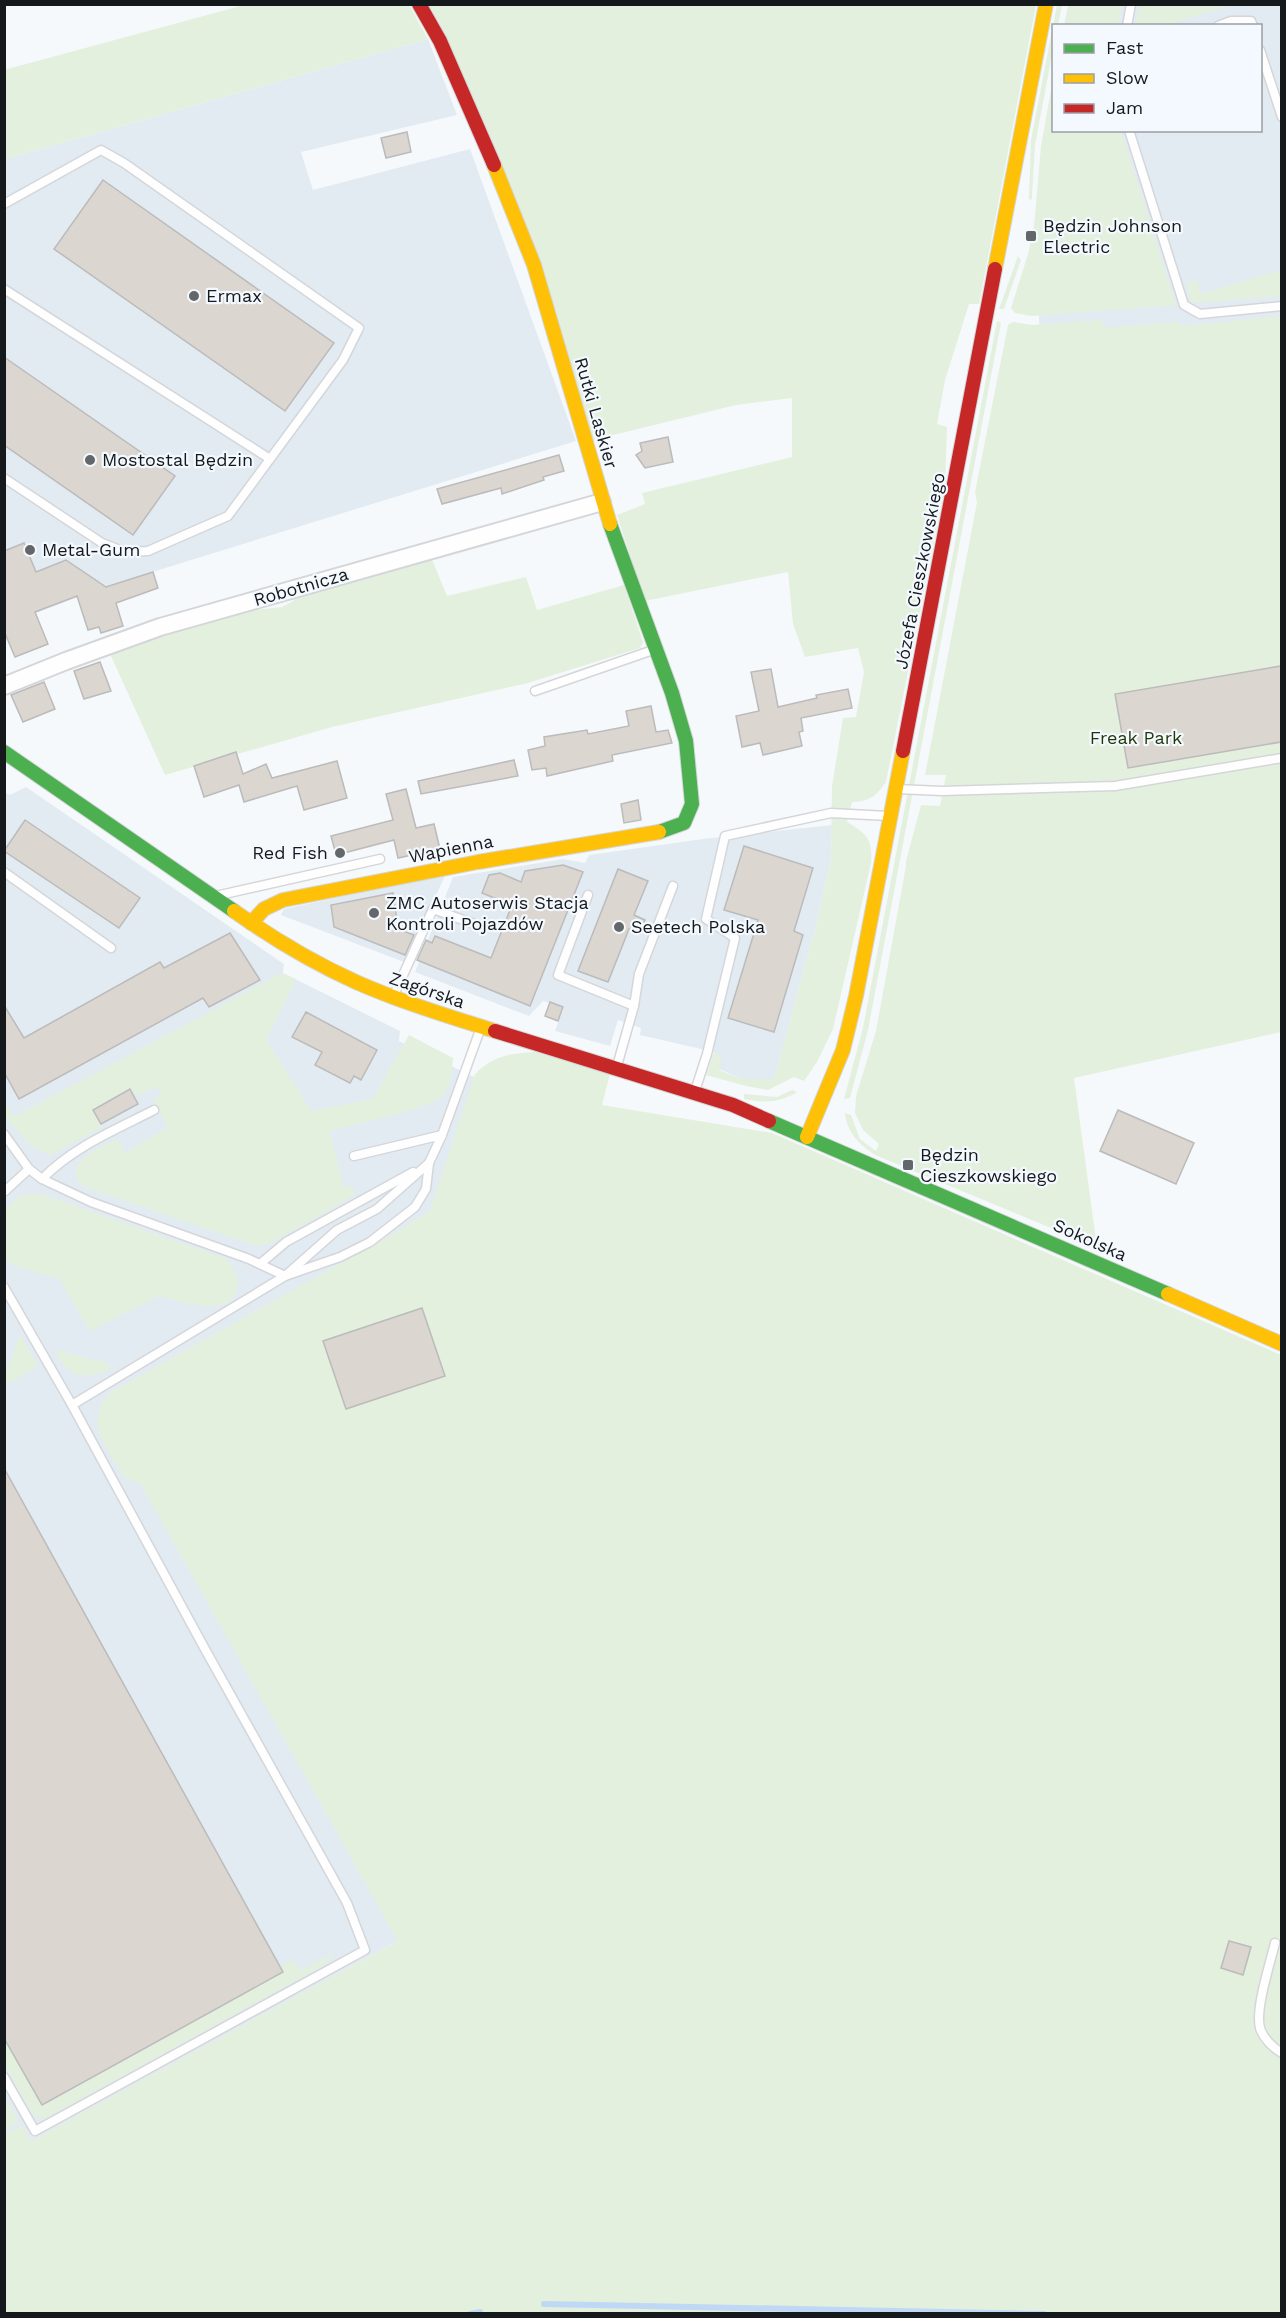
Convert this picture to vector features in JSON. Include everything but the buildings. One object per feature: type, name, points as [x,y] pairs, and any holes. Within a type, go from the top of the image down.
[{"type":"street","name":"Rutki Laskier","points":[[419,4],[445,51],[534,265],[602,502],[672,693],[686,741],[692,804],[684,823],[665,831]]},
{"type":"street","name":"Józefa Cieszkowskiego","points":[[807,1137],[843,1050],[856,996],[1047,4]]},
{"type":"street","name":"Robotnicza","points":[[4,686],[160,627],[602,502]]},
{"type":"street","name":"Zagórska","points":[[7,758],[251,923],[319,963],[393,998],[481,1028],[733,1105],[883,1169]]},
{"type":"street","name":"Wapienna","points":[[251,923],[264,909],[283,900],[477,862],[665,831]]},
{"type":"street","name":"Sokolska","points":[[883,1169],[1281,1344]]},
{"type":"lane","points":[[1127,24],[1131,4]]},
{"type":"lane","points":[[1223,24],[1231,21],[1251,21],[1252,24]]},
{"type":"lane","points":[[1262,56],[1281,117]]},
{"type":"lane","points":[[1130,132],[1184,305],[1200,314],[1281,306]]},
{"type":"lane","points":[[4,204],[101,150],[124,163],[359,328],[343,360],[228,516],[148,551],[125,552],[102,543],[4,478]]},
{"type":"lane","points":[[4,289],[270,459]]},
{"type":"lane","points":[[535,691],[656,649]]},
{"type":"lane","points":[[896,789],[933,791],[1115,786],[1281,758]]},
{"type":"lane","points":[[695,1092],[707,1054],[735,938],[706,918],[725,836],[831,813],[891,816]]},
{"type":"lane","points":[[214,897],[380,859]]},
{"type":"lane","points":[[4,872],[111,948]]},
{"type":"lane","points":[[616,1070],[634,1006],[639,974],[673,886]]},
{"type":"lane","points":[[588,896],[558,975],[634,1006]]},
{"type":"lane","points":[[393,998],[433,909],[477,925]]},
{"type":"lane","points":[[4,1134],[29,1169],[42,1179],[92,1202],[260,1264],[285,1276],[340,1257],[370,1242],[415,1208],[426,1189],[429,1163],[442,1136],[481,1028]]},
{"type":"lane","points":[[42,1179],[72,1153],[154,1110]]},
{"type":"lane","points":[[354,1156],[442,1136]]},
{"type":"lane","points":[[260,1264],[286,1242],[429,1163]]},
{"type":"lane","points":[[72,1405],[285,1276],[337,1230],[377,1209],[429,1163]]},
{"type":"lane","points":[[4,1192],[29,1169]]},
{"type":"lane","points":[[4,1287],[72,1405],[206,1651],[348,1903],[365,1950],[35,2131],[4,2077]]},
{"type":"lane","points":[[1275,1943],[1258,2016],[1260,2031],[1281,2053]]},
{"type":"shaded area","points":[[1096,5],[1281,5],[1281,331],[1040,348],[1039,315],[1072,132],[1262,132],[1262,24],[1092,24]]},
{"type":"shaded area","points":[[428,39],[457,115],[301,152],[313,190],[470,149],[576,441],[107,586],[5,625],[5,159]]},
{"type":"shaded area","points":[[26,787],[284,964],[283,973],[400,1031],[399,1041],[474,1077],[407,1936],[5,2156],[4,792],[10,795]]},
{"type":"shaded area","points":[[832,825],[831,859],[816,926],[774,1080],[742,1079],[719,1069],[714,1052],[640,1035],[641,1028],[618,1020],[610,1046],[555,1031],[564,1007],[543,1001],[529,1016],[415,972],[453,877],[563,859],[585,863],[589,855],[703,839]]},
{"type":"shaded area","points":[[446,874],[404,962],[281,915],[284,909]]},
{"type":"green space","points":[[1139,4],[1232,5],[1169,24],[1135,24]]},
{"type":"green space","points":[[244,5],[409,5],[428,39],[5,159],[4,70]]},
{"type":"green space","points":[[427,5],[1036,5],[979,304],[969,304],[945,380],[937,424],[947,427],[945,487],[886,782],[872,797],[864,801],[852,802],[847,822],[864,834],[870,843],[871,863],[833,1029],[817,1062],[804,1081],[794,1077],[768,1090],[706,1075],[714,1052],[722,1056],[719,1070],[742,1079],[774,1079],[816,926],[831,859],[832,786],[843,718],[856,717],[864,672],[858,648],[805,657],[793,624],[788,572],[645,601],[617,515],[645,504],[642,493],[792,457],[792,398],[736,405],[593,440]]},
{"type":"green space","points":[[1057,5],[1062,5],[1058,24],[1053,24]]},
{"type":"green space","points":[[1068,5],[1122,5],[1118,24],[1064,24]]},
{"type":"green space","points":[[1052,31],[1052,55],[1035,145],[1032,199],[1029,200],[1031,140]]},
{"type":"green space","points":[[1052,85],[1052,132],[1121,132],[1176,305],[1032,316],[1015,313],[1011,308],[1034,226],[1041,146]]},
{"type":"green space","points":[[1018,256],[1021,260],[1004,309],[999,309]]},
{"type":"green space","points":[[1281,270],[1281,296],[1192,303],[1187,286],[1188,283],[1197,280],[1201,294]]},
{"type":"green space","name":"Freak Park","points":[[1281,316],[1281,1032],[1074,1078],[1097,1247],[875,1155],[855,1137],[848,1126],[845,1113],[851,1115],[860,1139],[876,1151],[879,1144],[863,1130],[855,1113],[856,1096],[876,1031],[906,861],[921,805],[940,806],[946,775],[925,775],[977,502],[975,492],[1008,325],[1013,322],[1032,325],[1102,320],[1104,328],[1178,322],[1183,326]]},
{"type":"green space","points":[[997,321],[1001,323],[868,1030],[850,1098],[844,1099],[863,1028]]},
{"type":"green space","points":[[431,557],[447,596],[526,577],[537,610],[624,585],[643,642],[640,648],[528,683],[332,727],[165,775],[111,656],[125,645],[246,611],[282,607],[293,601],[298,594]]},
{"type":"green space","points":[[282,973],[296,979],[266,1039],[311,1111],[373,1099],[409,1035],[453,1058],[448,1086],[437,1100],[408,1111],[329,1131],[344,1187],[352,1186],[355,1195],[270,1243],[257,1246],[82,1186],[76,1170],[93,1151],[117,1139],[125,1153],[168,1127],[153,1099],[162,1095],[157,1087],[137,1095],[130,1088],[92,1109],[102,1127],[51,1155],[32,1147],[5,1117],[4,1102],[14,1117]]},
{"type":"green space","points":[[534,1052],[610,1074],[602,1105],[772,1133],[1281,1355],[1281,2313],[5,2313],[5,2130],[7,2133],[22,2126],[31,2141],[398,1941],[140,1483],[125,1478],[105,1446],[98,1424],[98,1414],[102,1403],[111,1392],[402,1229],[430,1211],[475,1074],[495,1059]]},
{"type":"green space","points":[[792,1090],[797,1092],[778,1100],[744,1099],[744,1094],[777,1097]]},
{"type":"green space","points":[[29,1194],[44,1195],[226,1259],[237,1275],[237,1287],[233,1297],[226,1303],[204,1306],[159,1296],[90,1331],[59,1279],[10,1264],[5,1260],[5,1211],[15,1199]]},
{"type":"green space","points":[[19,1337],[22,1337],[38,1366],[5,1385],[5,1372]]},
{"type":"green space","points":[[56,1350],[107,1363],[111,1368],[95,1374],[78,1375],[64,1365]]},
{"type":"green space","points":[[332,1954],[334,1956],[319,1968],[44,2119],[32,2114],[5,2065],[5,2039],[42,2106],[284,1972],[281,1966],[293,1960],[300,1971]]},
{"type":"green space","points":[[4,2095],[19,2122],[5,2130],[4,2130]]},
{"type":"waterway","points":[[544,2304],[1044,2314]]},
{"type":"waterway","points":[[470,2314],[480,2312]]},
{"type":"traffic: fast","points":[[610,524],[672,693],[686,741],[692,804],[684,823],[659,832]]},
{"type":"traffic: fast","points":[[4,752],[234,911]]},
{"type":"traffic: fast","points":[[769,1121],[1168,1294]]},
{"type":"traffic: slow","points":[[995,269],[1046,4]]},
{"type":"traffic: slow","points":[[494,165],[534,265],[610,524]]},
{"type":"traffic: slow","points":[[807,1137],[843,1050],[856,996],[903,751]]},
{"type":"traffic: slow","points":[[251,923],[264,909],[283,900],[478,862],[659,832]]},
{"type":"traffic: slow","points":[[234,911],[294,950],[356,982],[407,1002],[495,1031]]},
{"type":"traffic: slow","points":[[1168,1294],[1282,1344]]},
{"type":"traffic: jam","points":[[419,4],[440,41],[494,165]]},
{"type":"traffic: jam","points":[[903,751],[995,269]]},
{"type":"traffic: jam","points":[[495,1031],[733,1105],[769,1121]]},
{"type":"place","name":"Będzin Johnson Electric","points":[[1031,236]]},
{"type":"place","name":"Ermax","points":[[194,296]]},
{"type":"place","name":"Mostostal Będzin","points":[[90,460]]},
{"type":"place","name":"Metal-Gum","points":[[30,550]]},
{"type":"place","name":"Red Fish","points":[[340,853]]},
{"type":"place","name":"ZMC Autoserwis Stacja Kontroli Pojazdów","points":[[374,913]]},
{"type":"place","name":"Seetech Polska","points":[[619,927]]},
{"type":"place","name":"Będzin Cieszkowskiego","points":[[908,1165]]}]
